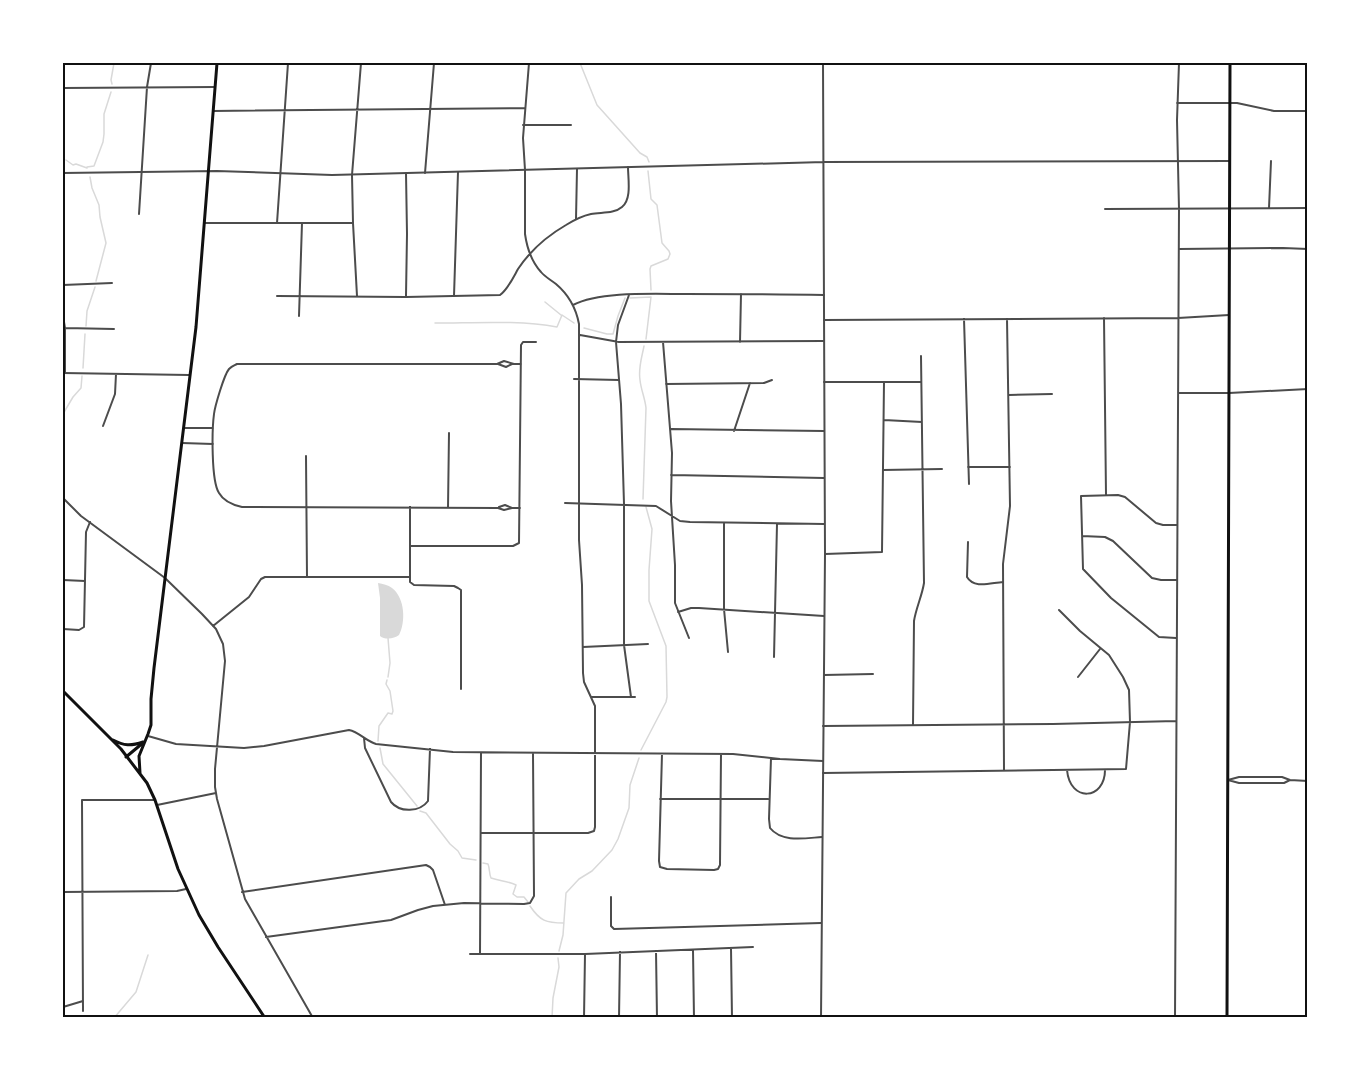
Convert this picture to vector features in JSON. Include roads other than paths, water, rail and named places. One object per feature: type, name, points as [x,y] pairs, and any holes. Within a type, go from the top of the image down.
[{"type":"main road","points":[[140,773],[139,756],[151,725],[153,674],[190,375],[217,63]]},
{"type":"main road","points":[[1227,1018],[1230,63]]},
{"type":"main road","points":[[63,691],[108,737],[150,787],[186,889],[210,934],[265,1018]]},
{"type":"main road","points":[[108,737],[125,745],[145,741]]},
{"type":"main road","points":[[126,757],[145,741]]},
{"type":"street","points":[[139,214],[147,87],[151,63]]},
{"type":"street","points":[[276,223],[288,63]]},
{"type":"street","points":[[357,296],[352,175],[361,63]]},
{"type":"street","points":[[425,173],[434,63]]},
{"type":"street","points":[[481,832],[588,833],[594,831],[595,827],[595,706],[584,682],[580,503],[580,335],[578,318],[573,305],[562,290],[541,273],[526,244],[523,125],[529,63]]},
{"type":"street","points":[[821,1018],[825,554],[823,63]]},
{"type":"street","points":[[1176,1018],[1179,249],[1177,103],[1179,63]]},
{"type":"street","points":[[63,87],[215,87]]},
{"type":"street","points":[[1177,103],[1242,104],[1274,111],[1308,111]]},
{"type":"street","points":[[213,111],[525,108]]},
{"type":"street","points":[[523,125],[571,125]]},
{"type":"street","points":[[63,272],[64,173],[208,172],[352,175],[824,162],[1230,161]]},
{"type":"street","points":[[1269,208],[1271,161]]},
{"type":"street","points":[[277,296],[500,295],[505,291],[519,267],[552,234],[576,219],[593,213],[614,211],[624,205],[628,197],[628,167]]},
{"type":"street","points":[[576,219],[577,169]]},
{"type":"street","points":[[454,296],[458,172]]},
{"type":"street","points":[[406,173],[406,297]]},
{"type":"street","points":[[1105,209],[1308,208]]},
{"type":"street","points":[[204,223],[353,223]]},
{"type":"street","points":[[299,316],[302,223]]},
{"type":"street","points":[[1179,249],[1308,249]]},
{"type":"street","points":[[63,285],[112,284]]},
{"type":"street","points":[[740,342],[741,294]]},
{"type":"street","points":[[573,305],[591,298],[629,295],[824,295]]},
{"type":"street","points":[[591,697],[633,697],[624,645],[624,504],[620,380],[616,342],[620,320],[629,295]]},
{"type":"street","points":[[824,320],[1178,318],[1229,315]]},
{"type":"street","points":[[63,316],[64,373],[190,375]]},
{"type":"street","points":[[1104,318],[1106,495]]},
{"type":"street","points":[[964,319],[969,484]]},
{"type":"street","points":[[1004,771],[1003,582],[1009,520],[1010,467],[1007,319]]},
{"type":"street","points":[[65,328],[114,329]]},
{"type":"street","points":[[580,335],[616,342],[824,341]]},
{"type":"street","points":[[410,546],[516,545],[520,539],[521,343],[536,342]]},
{"type":"street","points":[[663,342],[671,429],[675,603],[689,638]]},
{"type":"street","points":[[913,725],[914,621],[916,606],[924,583],[921,356]]},
{"type":"street","points":[[514,364],[506,360],[497,363],[239,363],[231,367],[226,374],[215,409],[214,480],[217,491],[226,501],[242,507],[498,508],[504,510],[520,508]]},
{"type":"street","points":[[497,363],[506,367],[520,364]]},
{"type":"street","points":[[103,426],[116,394],[117,373]]},
{"type":"street","points":[[574,380],[620,380]]},
{"type":"street","points":[[666,384],[765,383],[772,380]]},
{"type":"street","points":[[824,382],[921,382]]},
{"type":"street","points":[[825,554],[882,552],[884,382]]},
{"type":"street","points":[[734,431],[750,383]]},
{"type":"street","points":[[1178,393],[1308,389]]},
{"type":"street","points":[[1009,395],[1052,394]]},
{"type":"street","points":[[884,420],[922,422]]},
{"type":"street","points":[[184,428],[213,428]]},
{"type":"street","points":[[671,429],[824,431]]},
{"type":"street","points":[[448,508],[449,433]]},
{"type":"street","points":[[182,443],[213,444]]},
{"type":"street","points":[[306,456],[307,577]]},
{"type":"street","points":[[969,467],[1010,467]]},
{"type":"street","points":[[883,470],[942,469]]},
{"type":"street","points":[[671,475],[824,478]]},
{"type":"street","points":[[1176,638],[1159,637],[1087,575],[1082,565],[1081,496],[1122,496],[1128,498],[1156,523],[1177,525]]},
{"type":"street","points":[[63,498],[90,522],[165,578],[213,626],[221,640],[225,656],[215,775],[216,793],[227,840],[249,908],[313,1018]]},
{"type":"street","points":[[1133,502],[1137,498]]},
{"type":"street","points":[[566,503],[656,506],[680,521],[690,522],[824,524]]},
{"type":"street","points":[[498,508],[506,505],[513,508]]},
{"type":"street","points":[[410,507],[411,583],[416,586],[452,586],[461,590],[461,689]]},
{"type":"street","points":[[63,629],[79,630],[84,625],[86,532],[90,522]]},
{"type":"street","points":[[723,523],[724,609],[728,652]]},
{"type":"street","points":[[774,657],[777,524]]},
{"type":"street","points":[[1082,536],[1105,537],[1152,578],[1177,580]]},
{"type":"street","points":[[968,542],[967,577],[971,584],[1003,582]]},
{"type":"street","points":[[213,626],[250,596],[264,578],[410,577]]},
{"type":"street","points":[[63,580],[85,580]]},
{"type":"street","points":[[678,612],[691,608],[824,616]]},
{"type":"street","points":[[823,773],[1126,769],[1130,722],[1128,690],[1123,677],[1113,660],[1080,632],[1059,610]]},
{"type":"street","points":[[583,647],[648,644]]},
{"type":"street","points":[[1078,677],[1100,648]]},
{"type":"street","points":[[824,675],[873,674]]},
{"type":"street","points":[[823,726],[1176,721]]},
{"type":"street","points":[[148,736],[176,744],[257,747],[346,730],[354,731],[376,744],[453,752],[742,754],[823,761]]},
{"type":"street","points":[[364,738],[365,748],[392,802],[402,810],[425,806],[428,801],[430,749]]},
{"type":"street","points":[[480,954],[481,753]]},
{"type":"street","points":[[266,937],[391,920],[425,907],[531,902],[534,896],[533,753]]},
{"type":"street","points":[[662,754],[660,867],[702,870],[719,868],[721,754]]},
{"type":"street","points":[[771,758],[769,799],[771,830],[778,835],[792,838],[822,837]]},
{"type":"street","points":[[1067,770],[1068,781],[1072,788],[1084,794],[1100,787],[1105,770]]},
{"type":"street","points":[[1228,780],[1239,777],[1282,777],[1308,781]]},
{"type":"street","points":[[1228,780],[1239,783],[1284,783],[1290,780]]},
{"type":"street","points":[[157,805],[216,793]]},
{"type":"street","points":[[660,799],[769,799]]},
{"type":"street","points":[[83,1011],[82,800],[155,800]]},
{"type":"street","points":[[242,892],[426,865],[433,870],[445,905]]},
{"type":"street","points":[[63,892],[186,889]]},
{"type":"street","points":[[611,897],[612,928],[691,928],[822,922]]},
{"type":"street","points":[[470,954],[585,954],[753,947]]},
{"type":"street","points":[[731,948],[732,1018]]},
{"type":"street","points":[[693,950],[694,1018]]},
{"type":"street","points":[[656,951],[657,1018]]},
{"type":"street","points":[[619,1018],[620,952]]},
{"type":"street","points":[[584,1018],[585,954]]},
{"type":"street","points":[[63,1007],[83,1001]]},
{"type":"waterway","points":[[112,84],[114,63]]},
{"type":"waterway","points":[[580,63],[597,105],[640,153],[647,157],[649,162]]},
{"type":"waterway","points":[[87,167],[94,166],[103,142],[104,114],[111,92]]},
{"type":"waterway","points":[[66,160],[73,165],[87,168]]},
{"type":"waterway","points":[[648,171],[651,199],[657,205],[662,243],[670,254],[668,259],[651,266],[651,290]]},
{"type":"waterway","points":[[90,177],[99,205],[106,243],[96,281]]},
{"type":"waterway","points":[[86,326],[87,311],[95,287]]},
{"type":"waterway","points":[[630,298],[651,297],[646,339]]},
{"type":"waterway","points":[[584,328],[613,334],[625,298]]},
{"type":"waterway","points":[[545,302],[561,315]]},
{"type":"waterway","points":[[435,323],[512,323],[557,327],[562,315],[574,323]]},
{"type":"waterway","points":[[83,368],[85,334]]},
{"type":"waterway","points":[[643,499],[646,408],[640,371],[644,346]]},
{"type":"waterway","points":[[63,414],[81,388],[82,376]]},
{"type":"waterway","points":[[641,750],[667,697],[666,646],[649,601],[652,529],[646,507]]},
{"type":"waterway","points":[[388,638],[390,663],[388,677]]},
{"type":"waterway","points":[[378,741],[379,726],[388,713],[392,714],[393,711],[387,680]]},
{"type":"waterway","points":[[380,748],[383,764],[417,806]]},
{"type":"waterway","points":[[559,951],[563,935],[566,893],[579,879],[592,871],[612,850],[618,839],[629,808],[630,785],[639,758]]},
{"type":"waterway","points":[[420,811],[426,813],[462,858],[476,860]]},
{"type":"waterway","points":[[483,863],[488,864],[491,878],[516,885],[513,894],[517,897],[524,897],[528,902]]},
{"type":"waterway","points":[[530,906],[544,920],[564,923]]},
{"type":"waterway","points":[[114,1018],[136,992],[148,955]]},
{"type":"waterway","points":[[552,1018],[559,967],[558,958]]}]
